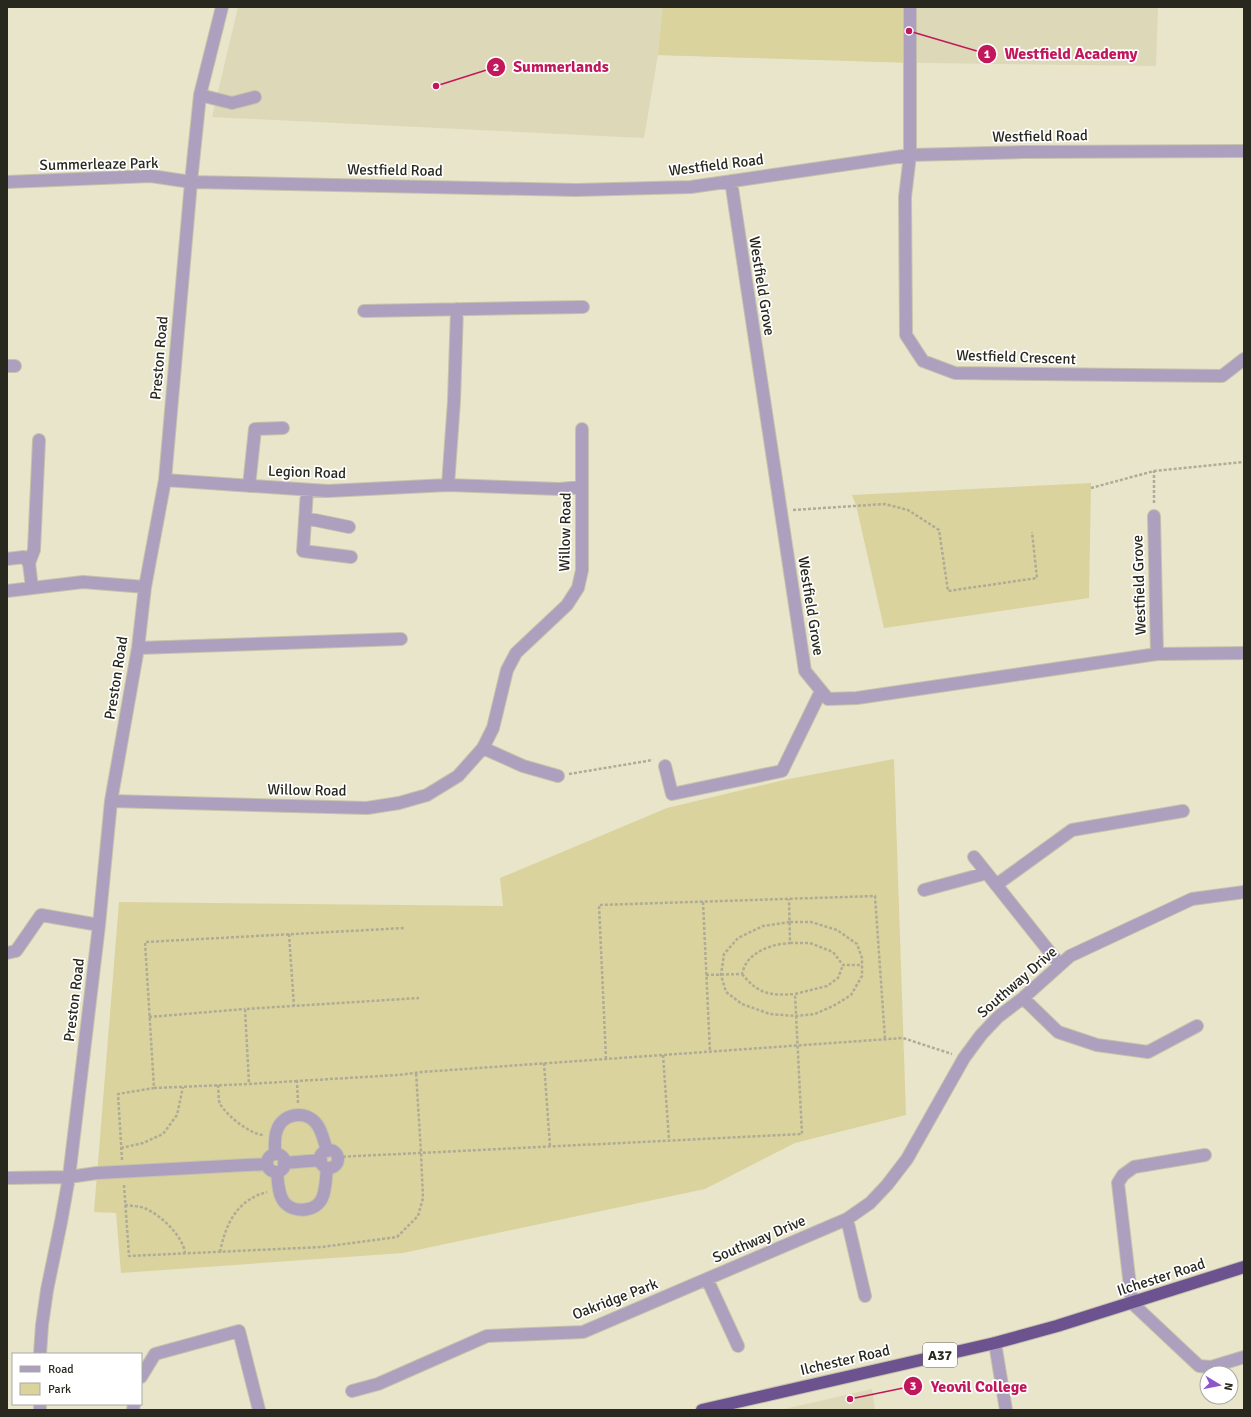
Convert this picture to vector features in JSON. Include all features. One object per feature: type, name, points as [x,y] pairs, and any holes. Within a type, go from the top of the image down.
[{"type":"highway","name":"Ilchester Road","points":[[702,1410],[1057,1326],[1244,1267]]},
{"type":"street","name":"Preston Road","points":[[40,1353],[47,1290],[69,1177],[99,925],[111,801],[138,648],[145,586],[165,480],[200,95],[222,7]]},
{"type":"street","name":"Westfield Crescent","points":[[910,7],[910,155],[905,197],[906,335],[923,361],[955,373],[1222,376],[1244,359]]},
{"type":"street","points":[[200,95],[232,103],[255,97]]},
{"type":"street","name":"Westfield Road","points":[[191,182],[576,190],[691,187],[910,155],[1031,152],[1244,151]]},
{"type":"street","name":"Summerleaze Park","points":[[7,182],[150,176],[191,182]]},
{"type":"street","name":"Westfield Grove","points":[[731,181],[805,671],[828,699],[857,698],[1157,654],[1244,653]]},
{"type":"street","points":[[364,312],[583,307]]},
{"type":"street","points":[[448,485],[454,401],[457,310]]},
{"type":"street","points":[[250,486],[255,429],[283,428]]},
{"type":"street","name":"Willow Road","points":[[111,801],[366,808],[399,803],[427,795],[458,776],[483,748],[493,728],[507,670],[516,654],[568,605],[578,588],[582,570],[582,429]]},
{"type":"street","points":[[32,588],[29,563],[34,550],[39,440]]},
{"type":"street","name":"Legion Road","points":[[165,480],[328,491],[448,485],[560,489],[581,488]]},
{"type":"street","points":[[307,490],[303,551],[351,558]]},
{"type":"street","name":"Westfield Grove","points":[[1154,516],[1157,654]]},
{"type":"street","points":[[306,518],[349,527]]},
{"type":"street","points":[[7,559],[24,557],[29,563]]},
{"type":"street","points":[[7,591],[82,582],[145,586]]},
{"type":"street","points":[[138,648],[401,639]]},
{"type":"street","points":[[665,766],[672,794],[782,771],[821,691]]},
{"type":"street","points":[[483,748],[523,766],[558,776]]},
{"type":"street","points":[[996,884],[1072,830],[1183,811]]},
{"type":"street","points":[[974,857],[1060,965]]},
{"type":"street","points":[[924,890],[987,873]]},
{"type":"street","name":"Southway Drive","points":[[738,1346],[707,1279],[847,1219],[870,1203],[888,1185],[906,1159],[964,1058],[981,1035],[998,1017],[1023,998],[1070,956],[1192,899],[1244,892]]},
{"type":"street","points":[[7,953],[16,951],[41,915],[99,925]]},
{"type":"street","points":[[1023,998],[1058,1032],[1097,1045],[1148,1052],[1197,1026]]},
{"type":"street","points":[[294,1115],[309,1117],[319,1128],[325,1160],[323,1196],[319,1203],[313,1207],[305,1210],[298,1210],[291,1207],[281,1196],[276,1166],[269,1158],[275,1154],[275,1136],[281,1122],[287,1117],[294,1115]]},
{"type":"street","points":[[1205,1155],[1134,1167],[1122,1175],[1118,1183],[1132,1303],[1199,1366],[1211,1367],[1244,1357]]},
{"type":"street","points":[[7,1178],[69,1177],[123,1172],[276,1166],[325,1160],[335,1166],[338,1158]]},
{"type":"street","points":[[847,1219],[865,1296]]},
{"type":"street","name":"Oakridge Park","points":[[352,1391],[378,1384],[487,1336],[583,1332],[707,1279]]},
{"type":"street","points":[[142,1375],[155,1354],[239,1331],[259,1410]]},
{"type":"street","points":[[994,1342],[1006,1410]]},
{"type":"path","points":[[1091,488],[1154,471],[1244,462]]},
{"type":"path","points":[[1154,471],[1154,516]]},
{"type":"path","points":[[781,512],[885,504],[908,510],[939,530],[948,591],[1037,578],[1032,532]]},
{"type":"path","points":[[558,776],[663,758],[665,766]]},
{"type":"path","points":[[606,1059],[599,905],[875,896],[885,1039]]},
{"type":"path","points":[[789,899],[790,943]]},
{"type":"path","points":[[703,902],[710,1052]]},
{"type":"path","points":[[790,922],[811,922],[837,930],[857,944],[862,958],[862,976],[852,995],[815,1014],[795,1016],[770,1014],[742,1004],[726,992],[721,975],[724,954],[738,938],[763,926],[790,922]]},
{"type":"path","points":[[154,1088],[145,942],[404,928]]},
{"type":"path","points":[[289,934],[294,1006]]},
{"type":"path","points":[[742,974],[746,962],[761,951],[778,944],[790,943],[810,943],[833,952],[843,964],[862,965]]},
{"type":"path","points":[[742,974],[750,984],[762,991],[776,995],[795,994],[827,986],[838,978],[843,964]]},
{"type":"path","points":[[706,975],[742,974]]},
{"type":"path","points":[[338,1158],[802,1134],[795,994]]},
{"type":"path","points":[[149,1016],[419,998]]},
{"type":"path","points":[[245,1009],[249,1084]]},
{"type":"path","points":[[123,1172],[118,1094],[154,1088],[398,1075],[544,1063],[903,1038],[964,1058]]},
{"type":"path","points":[[663,1055],[669,1140]]},
{"type":"path","points":[[544,1063],[550,1147]]},
{"type":"path","points":[[297,1081],[298,1115]]},
{"type":"path","points":[[218,1085],[220,1103],[236,1122],[257,1134],[275,1136]]},
{"type":"path","points":[[121,1148],[143,1143],[163,1134],[177,1115],[183,1087]]},
{"type":"path","points":[[220,1252],[224,1233],[238,1208],[256,1195],[279,1189]]},
{"type":"path","points":[[125,1205],[144,1208],[166,1221],[184,1246],[185,1253]]},
{"type":"shaded area","points":[[238,7],[1158,7],[1156,66],[927,63],[658,55],[644,138],[212,117]]},
{"type":"shaded area","points":[[872,1389],[875,1410],[780,1410]]},
{"type":"green space","points":[[663,7],[911,7],[913,63],[658,55]]},
{"type":"green space","points":[[1091,483],[1089,598],[884,628],[856,505],[852,495]]},
{"type":"green space","points":[[894,759],[906,1115],[795,1143],[705,1189],[403,1253],[121,1273],[116,1213],[94,1212],[119,902],[503,906],[500,878],[667,808],[784,780]]},
{"type":"place","name":"Westfield Academy","points":[[909,31]]},
{"type":"place","name":"Summerlands","points":[[436,86]]},
{"type":"place","name":"Yeovil College","points":[[850,1399]]}]
